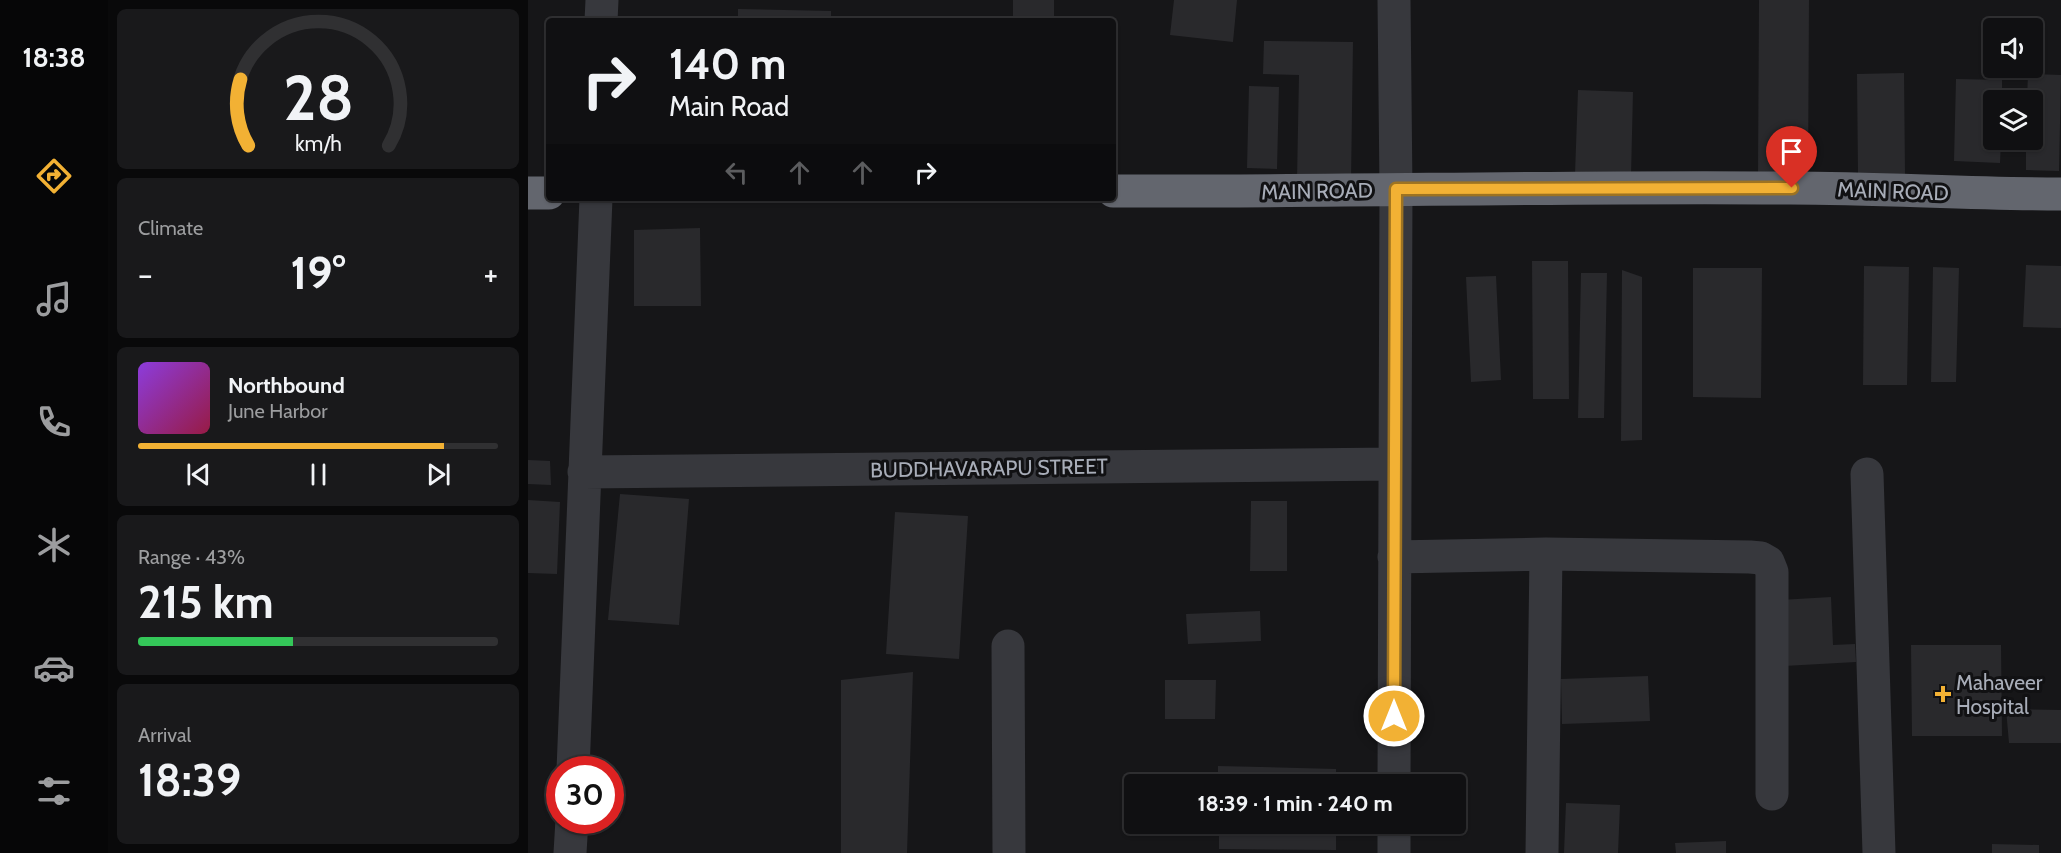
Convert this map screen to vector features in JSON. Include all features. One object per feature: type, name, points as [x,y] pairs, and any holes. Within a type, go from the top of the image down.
[{"type":"highway","name":"MAIN ROAD","points":[[1116,191],[1792,188],[1972,194],[2061,194]]},
{"type":"highway","points":[[528,193],[546,193]]},
{"type":"street","points":[[601,18],[602,0]]},
{"type":"street","points":[[1394,0],[1396,189],[1394,774]]},
{"type":"street","points":[[574,756],[596,201]]},
{"type":"street","name":"BUDDHAVARAPU STREET","points":[[584,472],[1394,464]]},
{"type":"street","points":[[1867,474],[1878,853]]},
{"type":"street","points":[[1394,557],[1546,554],[1750,557],[1761,558],[1768,562],[1772,572],[1772,794]]},
{"type":"street","points":[[1542,853],[1546,554]]},
{"type":"street","points":[[1008,646],[1009,853]]},
{"type":"street","points":[[570,853],[571,834]]},
{"type":"street","points":[[1394,834],[1394,853]]},
{"type":"building","points":[[1013,0],[1054,0],[1054,18],[1013,18]]},
{"type":"building","points":[[1174,0],[1237,0],[1233,42],[1170,35]]},
{"type":"building","points":[[1759,0],[1809,0],[1808,178],[1758,178]]},
{"type":"building","points":[[738,9],[831,11],[831,18],[738,18]]},
{"type":"building","points":[[1264,41],[1353,42],[1351,181],[1297,180],[1299,75],[1263,74]]},
{"type":"building","points":[[1904,73],[1905,174],[1858,174],[1857,74]]},
{"type":"building","points":[[2043,74],[2061,75],[2059,171],[2026,170],[2026,150],[2043,150],[2043,90],[2027,90],[2028,78],[2043,78]]},
{"type":"building","points":[[1956,79],[2002,80],[2002,90],[1983,90],[1983,150],[2001,150],[2000,163],[1954,161]]},
{"type":"building","points":[[1249,86],[1279,87],[1277,169],[1247,168]]},
{"type":"building","points":[[1578,90],[1633,92],[1631,176],[1575,174]]},
{"type":"building","points":[[700,228],[701,306],[634,306],[634,230]]},
{"type":"building","points":[[1532,261],[1568,261],[1569,399],[1533,399]]},
{"type":"building","points":[[2026,265],[2061,266],[2061,328],[2023,327]]},
{"type":"building","points":[[1864,266],[1909,267],[1907,385],[1863,385]]},
{"type":"building","points":[[1933,267],[1959,268],[1956,382],[1931,382]]},
{"type":"building","points":[[1693,268],[1762,268],[1761,398],[1693,397]]},
{"type":"building","points":[[1622,270],[1642,277],[1642,440],[1621,441]]},
{"type":"building","points":[[1581,273],[1607,273],[1604,418],[1578,418]]},
{"type":"building","points":[[1496,276],[1501,380],[1471,382],[1466,277]]},
{"type":"building","points":[[528,460],[550,461],[551,485],[528,484]]},
{"type":"building","points":[[620,494],[689,499],[679,625],[608,620]]},
{"type":"building","points":[[528,500],[560,502],[557,574],[528,573]]},
{"type":"building","points":[[1251,501],[1287,501],[1287,571],[1250,571]]},
{"type":"building","points":[[895,512],[968,516],[959,659],[886,654]]},
{"type":"building","points":[[1831,597],[1833,645],[1855,644],[1856,662],[1784,666],[1780,600]]},
{"type":"building","points":[[1260,611],[1261,641],[1188,644],[1186,614]]},
{"type":"building","points":[[1911,645],[2001,645],[2002,736],[1912,736]]},
{"type":"building","points":[[913,672],[907,853],[841,853],[841,680]]},
{"type":"building","points":[[1648,676],[1650,721],[1562,724],[1561,679]]},
{"type":"building","points":[[1165,680],[1216,680],[1215,719],[1165,719]]},
{"type":"building","points":[[2006,709],[2061,710],[2061,743],[2009,743]]},
{"type":"building","points":[[1218,766],[1336,769],[1336,774],[1218,774]]},
{"type":"building","points":[[1566,803],[1620,805],[1618,853],[1564,853]]},
{"type":"building","points":[[1219,834],[1336,834],[1336,850],[1219,849]]},
{"type":"building","points":[[1726,841],[1726,853],[1676,853],[1675,843]]},
{"type":"building","points":[[1992,844],[2039,845],[2039,853],[1992,853]]},
{"type":"place","name":"Mahaveer Hospital","points":[[1943,694]]},
{"type":"route","points":[[1394,716],[1396,189],[1792,188]]}]
